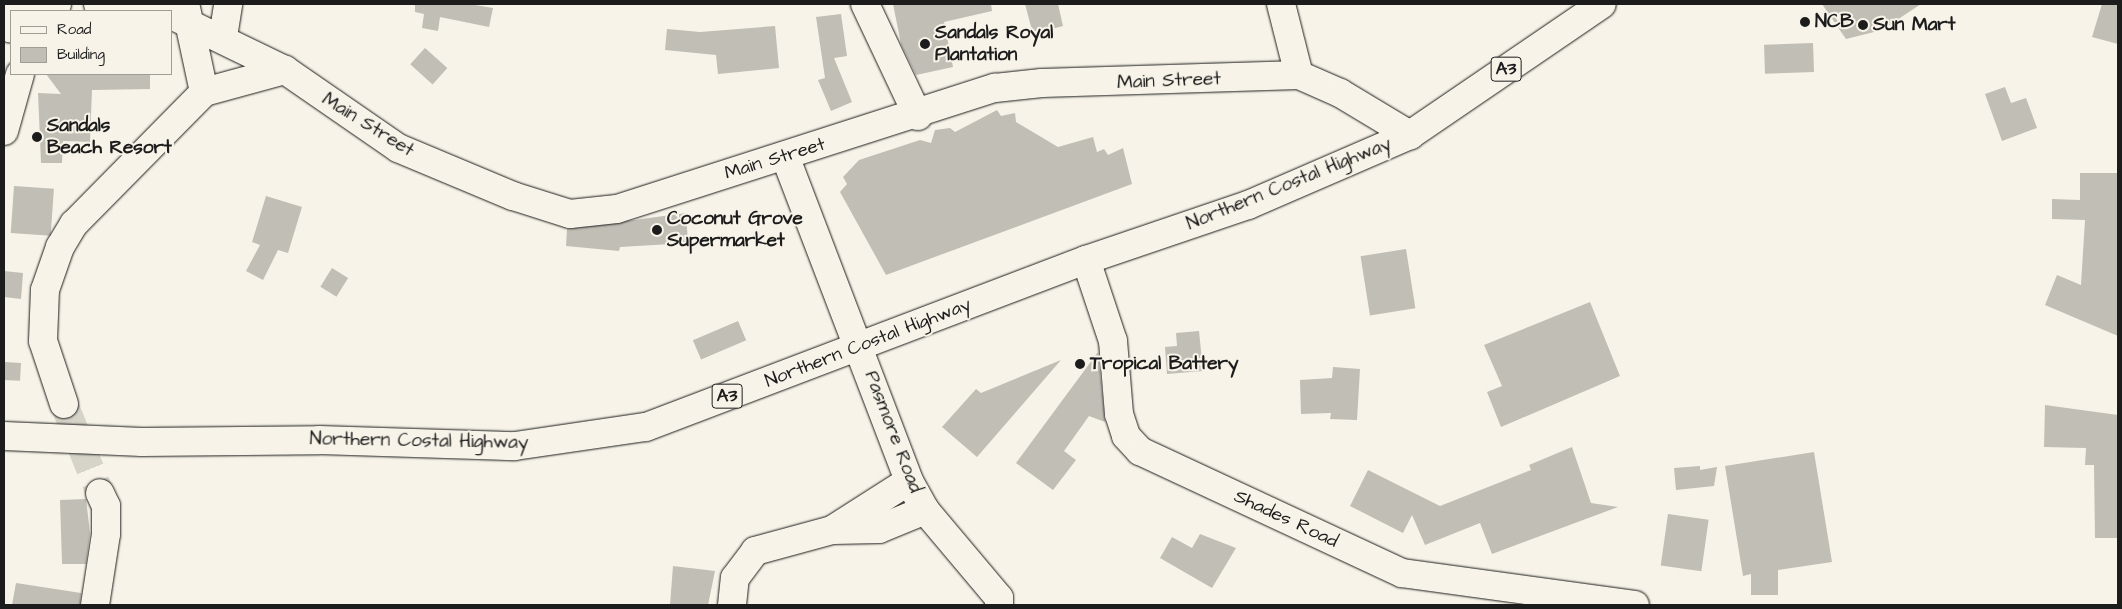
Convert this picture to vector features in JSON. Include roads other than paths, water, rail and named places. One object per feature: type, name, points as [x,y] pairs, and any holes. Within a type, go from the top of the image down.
[{"type":"street","points":[[13,10],[56,4]]},
{"type":"street","points":[[98,4],[149,10]]},
{"type":"street","points":[[223,38],[228,4]]},
{"type":"street","points":[[865,4],[918,116]]},
{"type":"street","points":[[1281,4],[1299,76]]},
{"type":"street","name":"A3","points":[[1410,135],[1602,4]]},
{"type":"street","points":[[181,12],[204,92]]},
{"type":"street","name":"Main Street","points":[[181,12],[223,38],[285,70],[398,148],[513,196],[570,214],[617,210],[918,116],[995,88],[1042,83],[1299,76],[1340,93],[1410,135]]},
{"type":"street","points":[[64,404],[43,341],[45,290],[60,247],[74,224],[204,92],[285,70]]},
{"type":"street","points":[[4,131],[20,75]]},
{"type":"street","name":"Northern Costal Highway","points":[[4,436],[142,442],[319,440],[515,446],[646,427],[1086,260],[1248,205],[1410,135]]},
{"type":"street","name":"Pasmore Road","points":[[785,156],[860,345],[909,481],[925,510],[999,598],[999,605]]},
{"type":"street","name":"Shades Road","points":[[1086,260],[1113,341],[1121,421],[1126,436],[1140,451],[1402,573],[1635,605]]},
{"type":"street","points":[[832,530],[909,481]]},
{"type":"street","points":[[95,605],[106,534],[106,506],[100,493]]},
{"type":"street","points":[[732,605],[735,578],[755,550],[832,530],[880,529],[925,510]]},
{"type":"tunnel","points":[[64,404],[100,493]]},
{"type":"place","name":"NCB","points":[[1805,22]]},
{"type":"place","name":"Sun Mart","points":[[1863,25]]},
{"type":"place","name":"Sandals Royal Plantation","points":[[925,44]]},
{"type":"place","name":"Sandals Beach Resort","points":[[37,137]]},
{"type":"place","name":"Coconut Grove Supermarket","points":[[657,230]]},
{"type":"place","name":"Tropical Battery","points":[[1080,364]]}]
